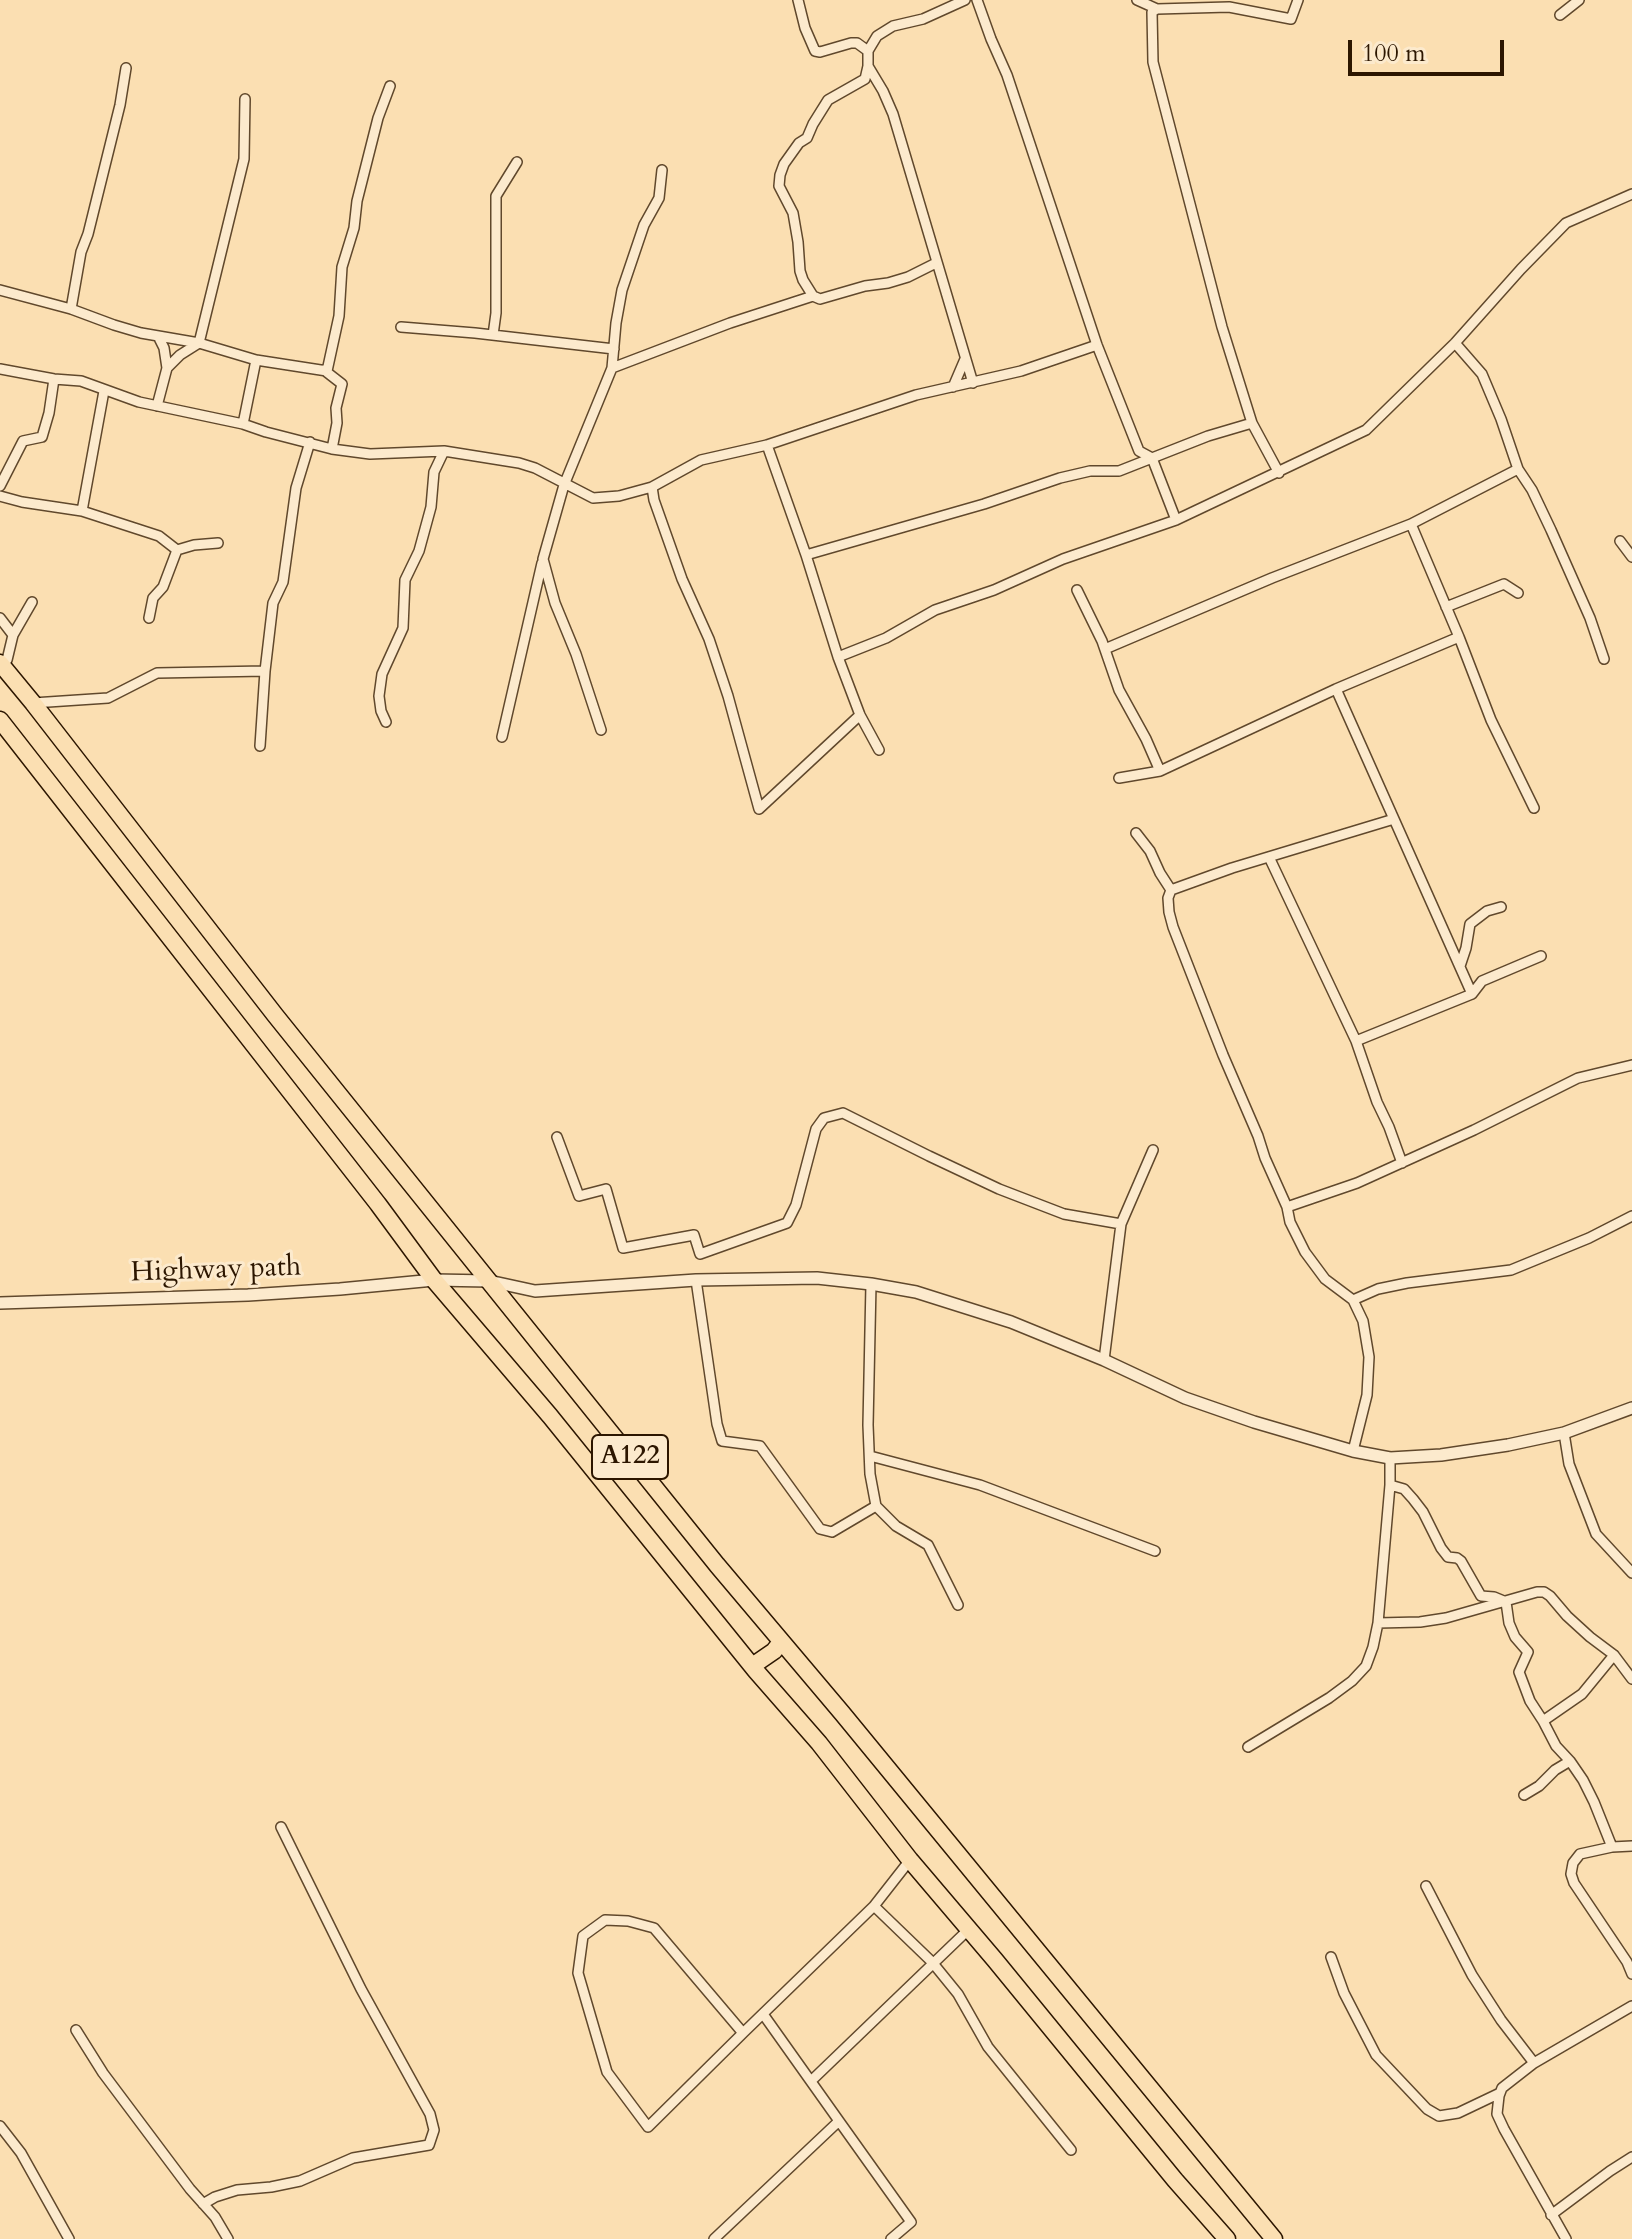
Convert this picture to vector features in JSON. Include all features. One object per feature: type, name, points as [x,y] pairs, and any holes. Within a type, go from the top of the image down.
[{"type":"highway","name":"A122","points":[[0,663],[275,1015],[717,1565],[1274,2239]]},
{"type":"highway","name":"A122","points":[[0,720],[434,1280],[559,1428],[756,1671],[819,1743],[910,1860],[1227,2239]]},
{"type":"highway","points":[[756,1671],[753,1667],[781,1642]]},
{"type":"street","points":[[798,0],[815,51],[857,43],[868,51]]},
{"type":"street","points":[[936,263],[888,283],[820,299],[813,296],[800,271],[793,213],[779,186],[780,175],[799,143],[807,138],[828,100],[865,79],[868,51],[877,36],[893,26],[923,19],[965,0]]},
{"type":"street","points":[[977,0],[1012,90],[1097,345],[1139,451],[1152,458],[1176,520]]},
{"type":"street","points":[[1137,0],[1157,9],[1229,7],[1291,19],[1298,0]]},
{"type":"street","points":[[1560,15],[1579,0]]},
{"type":"street","points":[[1157,9],[1152,12],[1153,62],[1222,327],[1252,423],[1279,473]]},
{"type":"street","points":[[868,66],[893,114],[973,383]]},
{"type":"street","points":[[71,309],[77,268],[120,105],[126,68]]},
{"type":"street","points":[[332,449],[342,384],[324,370],[327,371],[339,316],[342,267],[354,228],[357,201],[378,118],[390,86]]},
{"type":"street","points":[[167,368],[199,343],[244,159],[245,99]]},
{"type":"street","points":[[493,335],[496,313],[496,196],[517,162]]},
{"type":"street","points":[[502,737],[543,559],[564,485],[612,368],[622,290],[644,225],[659,198],[662,170]]},
{"type":"street","points":[[838,657],[886,638],[935,610],[994,590],[1063,559],[1176,520],[1366,430],[1455,343],[1566,223],[1632,194]]},
{"type":"street","points":[[0,290],[158,336],[199,343],[256,360],[327,371]]},
{"type":"street","points":[[612,368],[730,323],[813,296]]},
{"type":"street","points":[[401,327],[614,349]]},
{"type":"street","points":[[157,406],[167,368],[164,348],[158,336]]},
{"type":"street","points":[[1455,343],[1482,374],[1518,469],[1551,530],[1590,618],[1604,659]]},
{"type":"street","points":[[0,369],[81,381],[157,406],[243,424],[332,449],[370,454],[444,451],[519,463],[593,498],[619,496],[652,487],[701,460],[767,445],[916,395],[1021,371],[1097,345]]},
{"type":"street","points":[[953,387],[965,359]]},
{"type":"street","points":[[243,424],[256,360]]},
{"type":"street","points":[[0,486],[23,441],[42,437],[54,379]]},
{"type":"street","points":[[82,511],[104,391]]},
{"type":"street","points":[[806,555],[984,504],[1060,478],[1090,471],[1119,471],[1208,436],[1252,423]]},
{"type":"street","points":[[260,746],[273,603],[283,582],[296,488],[310,442]]},
{"type":"street","points":[[767,445],[838,657],[860,715],[879,750]]},
{"type":"street","points":[[386,722],[379,696],[382,674],[403,628],[405,580],[419,551],[431,507],[434,472],[444,451]]},
{"type":"street","points":[[1105,649],[1272,578],[1411,524],[1518,469]]},
{"type":"street","points":[[652,487],[682,579],[709,639],[728,696],[759,809],[860,715]]},
{"type":"street","points":[[0,496],[82,511],[159,536],[177,550]]},
{"type":"street","points":[[1411,524],[1491,720],[1534,808]]},
{"type":"street","points":[[1620,541],[1632,557]]},
{"type":"street","points":[[177,550],[218,543]]},
{"type":"street","points":[[149,618],[153,598],[163,587],[177,550]]},
{"type":"street","points":[[543,559],[555,603],[601,730]]},
{"type":"street","points":[[1446,607],[1504,584],[1518,593]]},
{"type":"street","points":[[1077,590],[1105,649],[1119,690],[1160,771]]},
{"type":"street","points":[[0,663],[7,660],[13,635],[32,602]]},
{"type":"street","points":[[0,618],[13,635]]},
{"type":"street","points":[[1119,778],[1160,771],[1336,689],[1459,637]]},
{"type":"street","points":[[33,703],[108,698],[157,673],[265,671]]},
{"type":"street","points":[[1336,689],[1472,994]]},
{"type":"street","points":[[1353,1451],[1367,1395],[1369,1357],[1363,1321],[1353,1300],[1325,1279],[1305,1252],[1290,1222],[1287,1207],[1173,927],[1168,898],[1171,890],[1232,868],[1394,819]]},
{"type":"street","points":[[1136,833],[1150,851],[1171,890]]},
{"type":"street","points":[[1269,857],[1356,1041],[1402,1163]]},
{"type":"street","points":[[1460,966],[1470,924],[1487,911],[1501,907]]},
{"type":"street","points":[[1356,1041],[1472,994],[1482,981],[1541,956]]},
{"type":"street","points":[[1287,1207],[1357,1183],[1578,1078],[1632,1065]]},
{"type":"street","points":[[557,1137],[579,1196],[606,1189],[623,1248],[694,1235],[700,1254],[787,1223],[796,1205],[816,1129],[824,1118],[843,1113],[999,1189],[1064,1214],[1121,1224]]},
{"type":"street","points":[[1104,1360],[1121,1224],[1153,1150]]},
{"type":"street","points":[[1353,1300],[1378,1289],[1407,1283],[1511,1270],[1589,1238],[1632,1216]]},
{"type":"street","name":"Highway path","points":[[0,1303],[264,1294],[434,1280],[489,1281],[535,1291],[696,1280],[817,1278],[916,1292],[1011,1322],[1104,1360],[1185,1398],[1353,1451],[1390,1458],[1452,1454],[1564,1433],[1632,1408]]},
{"type":"street","points":[[696,1280],[722,1441],[760,1446],[820,1529],[832,1532],[876,1506]]},
{"type":"street","points":[[871,1284],[868,1425],[870,1474],[876,1506],[896,1526],[928,1545],[958,1605]]},
{"type":"street","points":[[1564,1433],[1569,1464],[1596,1534],[1632,1573]]},
{"type":"street","points":[[870,1456],[980,1485],[1155,1551]]},
{"type":"street","points":[[1248,1747],[1329,1698],[1366,1666],[1378,1623],[1390,1458]]},
{"type":"street","points":[[1390,1485],[1404,1489],[1413,1499],[1441,1548],[1448,1557],[1461,1561],[1481,1596],[1506,1602]]},
{"type":"street","points":[[1378,1623],[1420,1622],[1544,1592],[1590,1637],[1614,1655],[1632,1679]]},
{"type":"street","points":[[1506,1602],[1515,1637],[1528,1652],[1519,1672],[1530,1701],[1594,1802],[1612,1847]]},
{"type":"street","points":[[1543,1721],[1582,1694],[1614,1655]]},
{"type":"street","points":[[1524,1795],[1570,1761]]},
{"type":"street","points":[[203,2204],[237,2190],[300,2181],[353,2158],[429,2145],[434,2130],[430,2114],[361,1989],[281,1827]]},
{"type":"street","points":[[1632,1846],[1580,1854],[1573,1863],[1571,1874],[1632,1974]]},
{"type":"street","points":[[743,2033],[654,1928],[628,1921],[605,1920],[583,1936],[578,1973],[607,2072],[648,2127],[874,1906],[910,1860]]},
{"type":"street","points":[[1426,1886],[1472,1975],[1534,2063]]},
{"type":"street","points":[[874,1906],[933,1963],[958,1994],[988,2047],[1071,2150]]},
{"type":"street","points":[[811,2081],[969,1929]]},
{"type":"street","points":[[1331,1957],[1344,1993],[1376,2055],[1427,2109],[1439,2116],[1458,2113],[1500,2093]]},
{"type":"street","points":[[1566,2239],[1497,2114],[1500,2093],[1502,2088],[1534,2063],[1632,2006]]},
{"type":"street","points":[[763,2014],[911,2222],[891,2239]]},
{"type":"street","points":[[76,2030],[103,2073],[162,2153],[215,2217],[228,2239]]},
{"type":"street","points":[[714,2239],[839,2121]]},
{"type":"street","points":[[0,2126],[21,2153],[69,2239]]},
{"type":"street","points":[[1551,2215],[1632,2157]]}]
